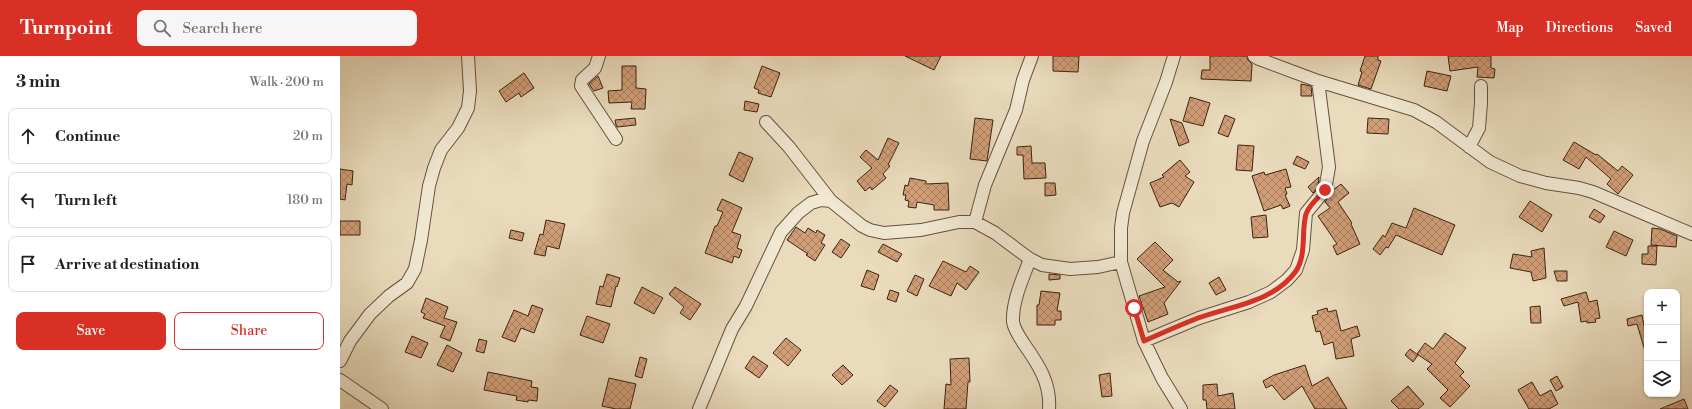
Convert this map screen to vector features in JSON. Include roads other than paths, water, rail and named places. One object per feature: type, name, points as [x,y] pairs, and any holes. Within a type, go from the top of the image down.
[{"type":"street","points":[[340,361],[350,341],[370,314],[389,296],[406,283],[415,269],[429,186],[434,168],[441,150],[458,128],[468,108],[470,91],[468,56]]},
{"type":"street","points":[[599,56],[595,68],[582,80],[581,86],[616,139]]},
{"type":"street","points":[[975,222],[986,185],[1016,110],[1023,80],[1032,56]]},
{"type":"street","points":[[1174,56],[1144,142],[1123,213],[1121,228],[1121,262],[1144,341],[1162,378],[1181,409]]},
{"type":"street","points":[[1254,56],[1318,81],[1414,110],[1436,122],[1490,162],[1520,176],[1546,183],[1593,192],[1692,234]]},
{"type":"street","points":[[1144,341],[1199,318],[1257,299],[1271,292],[1287,280],[1296,270],[1303,250],[1306,213],[1325,190],[1329,167],[1318,81]]},
{"type":"street","points":[[1469,147],[1479,128],[1481,86]]},
{"type":"street","points":[[766,122],[831,201],[862,226],[870,230],[884,233],[921,230],[959,222],[975,222],[995,233],[1030,259],[1042,265],[1070,269],[1098,267],[1121,262]]},
{"type":"street","points":[[699,409],[732,329],[750,299],[781,232],[798,213],[811,203],[821,200],[831,201]]},
{"type":"street","points":[[1030,259],[1014,311],[1013,324],[1041,369],[1047,385],[1049,409]]},
{"type":"street","points":[[340,380],[382,409]]}]
